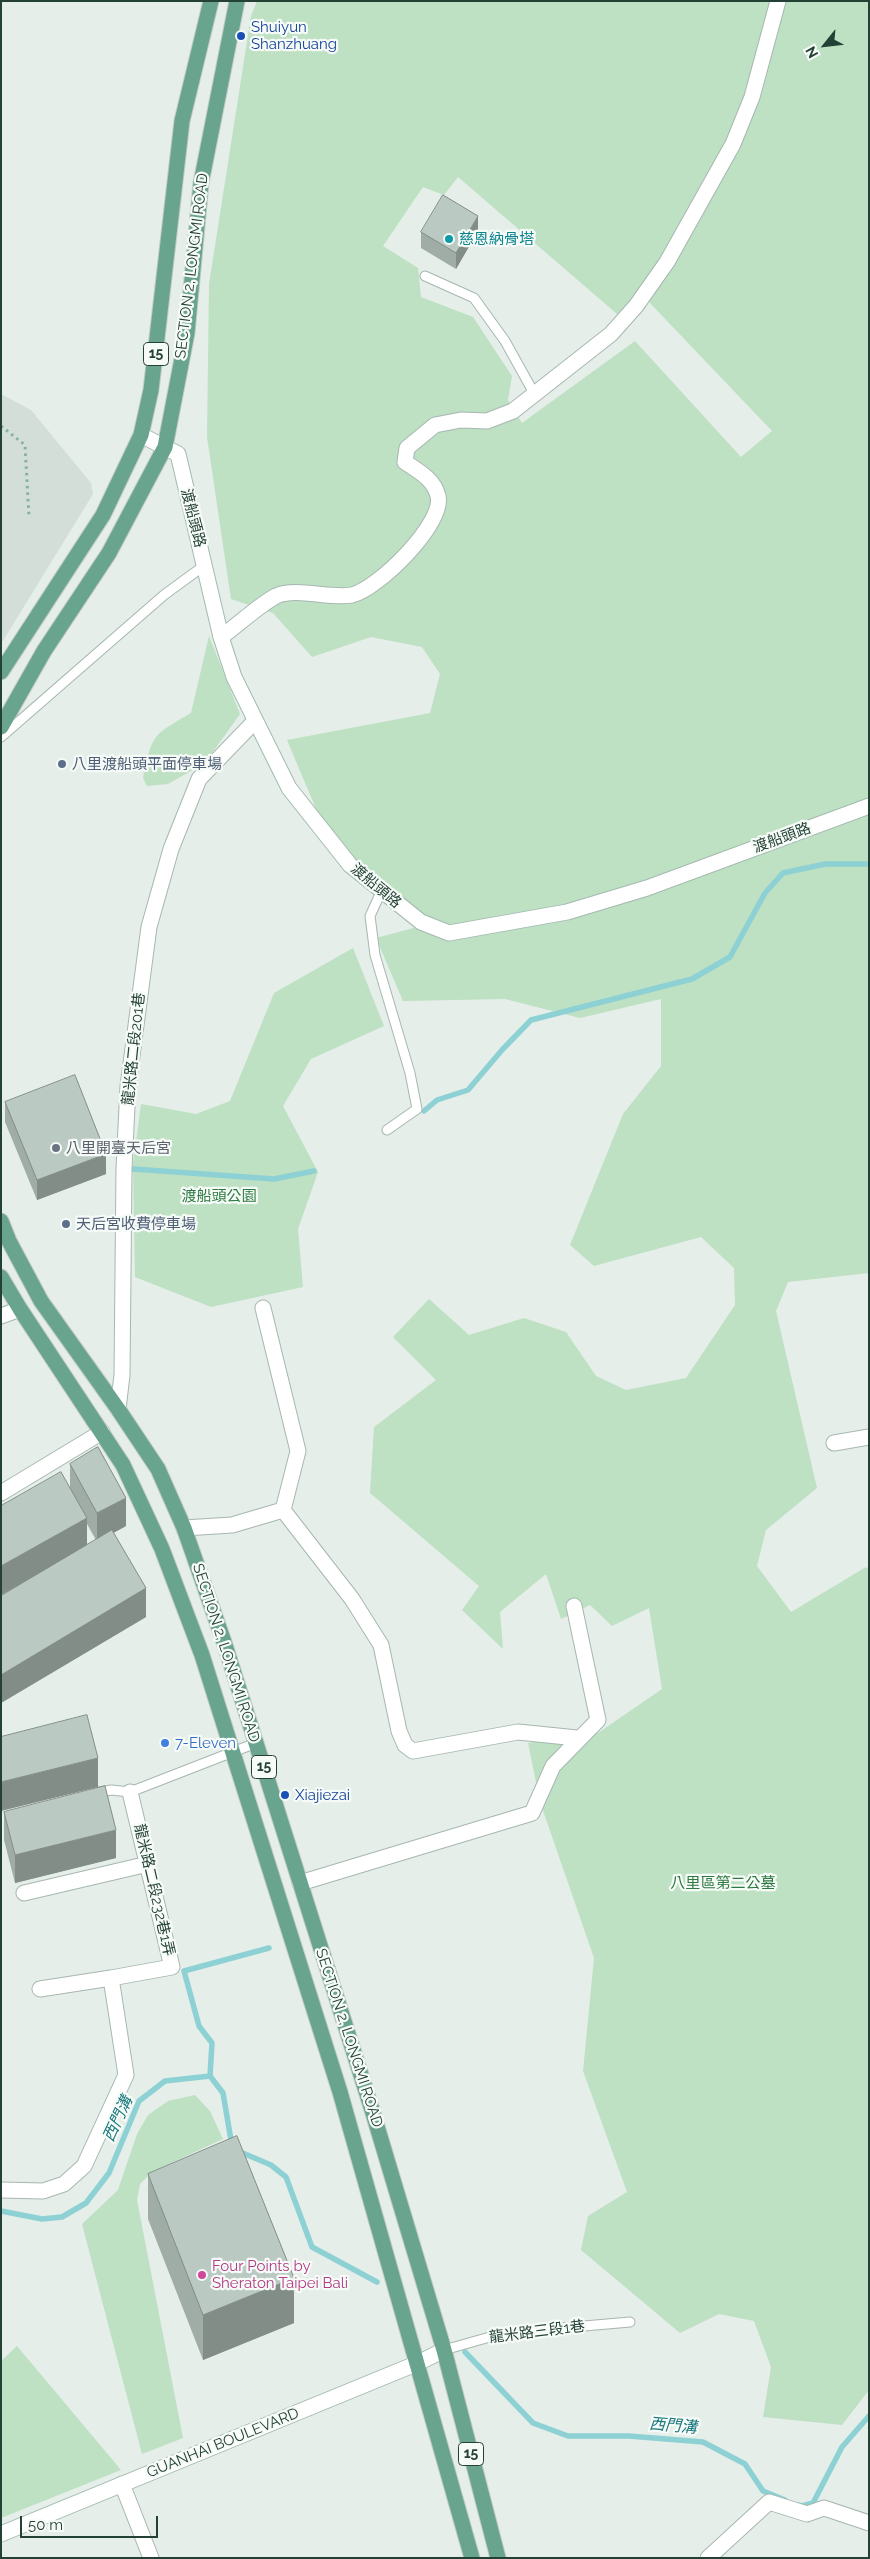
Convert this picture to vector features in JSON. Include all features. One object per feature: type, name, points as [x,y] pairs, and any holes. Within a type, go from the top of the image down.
[{"type":"main road","name":"SECTION 2, LONGMI ROAD","points":[[1,672],[102,515],[142,435],[152,390],[182,121],[211,1]]},
{"type":"main road","name":"SECTION 2, LONGMI ROAD","points":[[1,727],[44,651],[108,553],[165,447],[187,333],[201,183],[237,1]]},
{"type":"main road","name":"SECTION 2, LONGMI ROAD","points":[[1,1221],[9,1241],[41,1301],[158,1469],[184,1528],[256,1743],[363,2083],[444,2350]]},
{"type":"main road","name":"SECTION 2, LONGMI ROAD","points":[[1,1277],[123,1465],[162,1549],[202,1655],[340,2092],[418,2363]]},
{"type":"main road","points":[[102,1432],[118,1409]]},
{"type":"main road","points":[[340,2092],[363,2083]]},
{"type":"main road","name":"15","points":[[444,2350],[498,2558]]},
{"type":"main road","name":"15","points":[[418,2363],[472,2558]]},
{"type":"street","points":[[221,637],[277,596],[353,595],[377,582],[398,563],[434,519],[439,498],[435,485],[405,462],[407,448],[435,425],[461,420],[487,421],[513,411],[611,334],[636,306],[666,262],[698,208],[736,136],[752,97],[778,1]]},
{"type":"street","name":"渡船頭路","points":[[142,435],[178,454],[221,637],[234,677],[289,788],[350,865],[381,892],[421,922],[449,933],[486,928],[567,912],[647,888],[869,806]]},
{"type":"street","name":"龍米路二段201巷","points":[[118,1409],[122,1374],[124,1169],[128,1086],[149,927],[171,849],[199,780],[255,721]]},
{"type":"street","points":[[263,1308],[298,1451],[283,1510]]},
{"type":"street","points":[[1,1316],[20,1309]]},
{"type":"street","points":[[1,1493],[102,1432]]},
{"type":"street","points":[[834,1443],[869,1437]]},
{"type":"street","points":[[184,1528],[232,1525],[283,1510]]},
{"type":"street","points":[[283,1510],[352,1599],[381,1645],[399,1731],[405,1745],[413,1751],[518,1732],[578,1738]]},
{"type":"street","points":[[300,1883],[532,1813],[553,1766],[578,1738],[598,1720],[574,1606]]},
{"type":"street","name":"龍米路二段232巷1弄","points":[[111,1978],[172,1967],[130,1792]]},
{"type":"street","points":[[24,1893],[148,1864]]},
{"type":"street","points":[[1,2190],[43,2191],[64,2184],[84,2166],[126,2075],[111,1978],[40,1990]]},
{"type":"street","name":"GUANHAI BOULEVARD","points":[[1,2534],[418,2363],[444,2350]]},
{"type":"street","points":[[122,2484],[151,2558]]},
{"type":"street","points":[[708,2558],[769,2502],[807,2514],[824,2508],[869,2523]]},
{"type":"lane","points":[[426,276],[474,298],[506,340],[535,395]]},
{"type":"lane","points":[[1,737],[164,595],[205,565]]},
{"type":"lane","points":[[381,892],[370,916],[375,955],[410,1073],[417,1109],[386,1130]]},
{"type":"lane","points":[[84,1796],[111,1790],[130,1792],[256,1743]]},
{"type":"lane","name":"龍米路三段1巷","points":[[444,2350],[504,2333],[630,2322]]},
{"type":"path","points":[[1,426],[25,445],[29,517]]},
{"type":"shaded area","points":[[1,394],[31,410],[91,483],[93,494],[1,644]]},
{"type":"green space","name":"八里區第二公墓","points":[[257,1],[869,1],[869,1273],[788,1282],[776,1311],[817,1488],[766,1530],[757,1566],[791,1612],[866,1567],[869,1570],[869,2390],[842,2425],[763,2417],[771,2367],[754,2321],[719,2314],[680,2333],[581,2250],[588,2216],[627,2192],[583,2071],[594,1958],[540,1802],[528,1743],[598,1733],[662,1689],[649,1608],[612,1626],[590,1605],[561,1619],[546,1574],[500,1612],[503,1649],[462,1610],[479,1586],[370,1493],[374,1427],[436,1380],[393,1337],[429,1299],[469,1335],[524,1318],[566,1332],[596,1376],[626,1390],[686,1378],[735,1305],[734,1268],[701,1237],[594,1266],[570,1245],[623,1114],[661,1066],[661,999],[580,1018],[505,999],[403,1001],[376,938],[436,922],[376,881],[325,830],[287,740],[430,713],[440,674],[422,647],[371,637],[312,657],[273,613],[231,599],[207,437],[209,284],[251,16]],"holes":[[[458,177],[624,320],[648,301],[772,431],[741,457],[635,341],[522,423],[508,400],[512,376],[473,317],[421,297],[418,268],[383,246],[423,187],[444,195]]]},
{"type":"green space","points":[[209,636],[240,714],[205,763],[168,784],[147,786],[143,778],[149,752],[156,737],[191,713]]},
{"type":"green space","name":"渡船頭公園","points":[[353,948],[384,1026],[311,1059],[283,1106],[318,1172],[298,1229],[303,1287],[211,1307],[135,1277],[133,1164],[141,1104],[196,1114],[230,1101],[274,993]]},
{"type":"green space","points":[[195,2095],[210,2111],[223,2139],[152,2172],[140,2184],[137,2200],[183,2438],[142,2454],[82,2224],[118,2190],[137,2134],[148,2115],[168,2101]]},
{"type":"green space","points":[[17,2346],[121,2470],[1,2518],[1,2361]]},
{"type":"building","points":[[443,195],[478,216],[456,253],[421,232]]},
{"type":"building","name":"八里開臺天后宮","points":[[75,1075],[106,1154],[37,1180],[5,1102]]},
{"type":"building","points":[[98,1447],[126,1498],[97,1513],[70,1464]]},
{"type":"building","points":[[61,1472],[87,1518],[1,1566],[1,1506]]},
{"type":"building","points":[[112,1530],[146,1588],[1,1675],[1,1596]]},
{"type":"building","points":[[87,1715],[98,1758],[1,1782],[1,1737]]},
{"type":"building","points":[[105,1786],[116,1830],[15,1855],[4,1812]]},
{"type":"building","name":"Four Points by Sheraton Taipei Bali","points":[[237,2136],[294,2278],[203,2315],[148,2174]]},
{"type":"waterway","points":[[424,1111],[437,1100],[468,1090],[531,1020],[692,979],[730,957],[765,893],[783,873],[825,864],[869,864]]},
{"type":"waterway","points":[[133,1169],[274,1179],[314,1171]]},
{"type":"waterway","points":[[210,2076],[212,2043],[199,2026],[184,1971],[269,1948]]},
{"type":"waterway","name":"西門溝","points":[[1,2211],[42,2219],[62,2217],[86,2203],[109,2173],[139,2101],[165,2081],[210,2076],[223,2093],[232,2146]]},
{"type":"waterway","name":"西門溝","points":[[238,2151],[271,2165],[286,2177],[312,2247],[377,2282]]},
{"type":"waterway","name":"西門溝","points":[[465,2352],[533,2423],[568,2436],[629,2436],[703,2442],[745,2464],[763,2491],[785,2500]]},
{"type":"waterway","name":"西門溝","points":[[798,2505],[802,2506],[813,2503],[842,2447],[869,2416]]},
{"type":"place","name":"Shuiyun Shanzhuang","points":[[241,36]]},
{"type":"place","name":"慈恩納骨塔","points":[[449,239]]},
{"type":"place","name":"八里渡船頭平面停車場","points":[[62,764]]},
{"type":"place","name":"八里開臺天后宮","points":[[56,1148]]},
{"type":"place","name":"天后宮收費停車場","points":[[66,1224]]},
{"type":"place","name":"7-Eleven","points":[[165,1743]]},
{"type":"place","name":"Xiajiezai","points":[[285,1795]]},
{"type":"place","name":"Four Points by Sheraton Taipei Bali","points":[[202,2275]]}]
